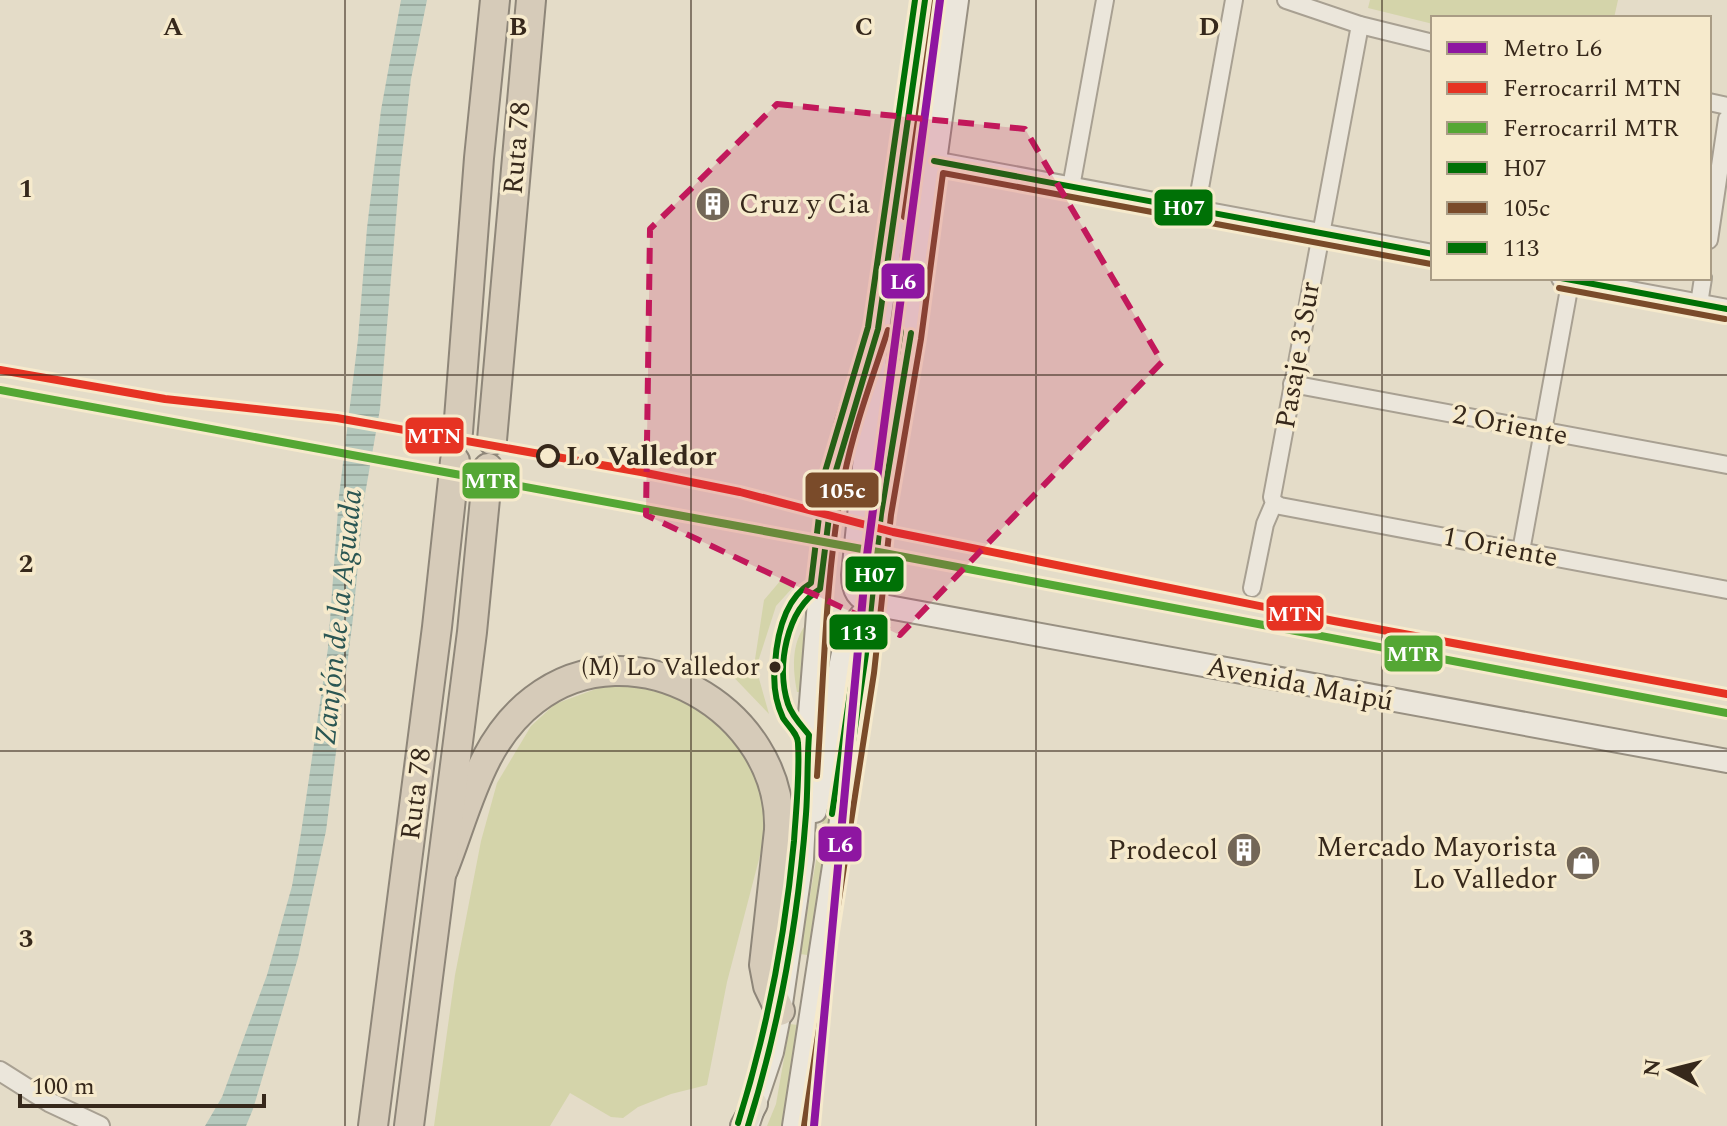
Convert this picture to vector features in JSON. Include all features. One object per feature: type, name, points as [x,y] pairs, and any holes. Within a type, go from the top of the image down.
[{"type":"highway","name":"Ruta 78","points":[[458,432],[479,158],[495,0]]},
{"type":"highway","name":"Ruta 78","points":[[492,440],[531,0]]},
{"type":"highway","name":"Ruta 78","points":[[373,1126],[455,461]]},
{"type":"highway","name":"Ruta 78","points":[[409,1126],[443,870],[488,468]]},
{"type":"highway","points":[[443,870],[487,755],[512,719],[534,699],[561,684],[591,674],[634,672],[694,688],[729,714],[758,751],[774,784],[779,830],[764,965],[768,986],[780,1011]]},
{"type":"main road","points":[[872,604],[858,596],[853,575],[878,329],[925,0]]},
{"type":"main road","points":[[794,1126],[872,604],[881,514],[903,390],[957,0]]},
{"type":"main road","points":[[909,110],[921,143],[934,161]]},
{"type":"main road","points":[[749,1119],[772,1052],[802,859],[820,589],[834,477],[847,422],[878,329]]},
{"type":"main road","points":[[802,859],[823,782],[843,651],[855,622],[872,604]]},
{"type":"main road","name":"Avenida Maipú","points":[[872,604],[1727,761]]},
{"type":"street","points":[[1071,187],[1105,0]]},
{"type":"street","points":[[1196,210],[1234,0]]},
{"type":"street","points":[[1286,0],[1360,25],[1431,43]]},
{"type":"street","name":"Pasaje 3 Sur","points":[[1252,588],[1265,524],[1274,503],[1272,497],[1292,384],[1360,25]]},
{"type":"street","points":[[1711,227],[1727,119]]},
{"type":"street","points":[[934,161],[1431,254]]},
{"type":"street","points":[[1521,551],[1568,280]]},
{"type":"street","points":[[1573,280],[1727,309]]},
{"type":"street","points":[[1699,304],[1703,280]]},
{"type":"street","name":"2 Oriente","points":[[1292,384],[1727,465]]},
{"type":"street","name":"1 Oriente","points":[[1274,503],[1727,590]]},
{"type":"street","points":[[0,1071],[49,1102],[100,1126]]},
{"type":"highlighted area","points":[[777,104],[1025,129],[1162,362],[900,635],[646,515],[650,229]]},
{"type":"green space","points":[[1370,0],[1618,0],[1614,16],[1431,16],[1431,24],[1368,8]]},
{"type":"green space","points":[[781,580],[795,585],[776,606],[756,668],[769,714],[721,664],[754,666],[764,600]]},
{"type":"green space","points":[[811,619],[801,692],[797,692],[794,672],[796,644]]},
{"type":"green space","points":[[855,633],[860,634],[814,956],[800,954]]},
{"type":"green space","points":[[636,684],[696,701],[753,757],[764,796],[764,840],[727,982],[707,1085],[671,1094],[638,1107],[623,1118],[611,1117],[570,1093],[550,1126],[434,1126],[455,975],[481,841],[497,783],[531,726],[555,704],[604,686]]},
{"type":"green space","points":[[790,1024],[798,1025],[804,1034],[788,1126],[767,1126],[776,1104]]},
{"type":"water","name":"Zanjón de la Aguada","points":[[401,0],[427,0],[411,79],[380,409],[364,500],[353,618],[326,831],[298,958],[253,1109],[246,1126],[205,1126],[222,1097],[267,975],[292,886],[328,648],[339,496],[358,339],[367,228],[381,110]]},
{"type":"metro line","name":"L6","points":[[814,1126],[866,563],[940,0]]},
{"type":"rail line","name":"MTN","points":[[0,370],[165,399],[337,418],[641,472],[740,492],[893,532],[1334,621],[1727,694]]},
{"type":"rail line","name":"MTR","points":[[0,390],[1727,713]]},
{"type":"transit line","name":"113","points":[[738,1123],[774,984],[794,841],[798,740],[783,718],[776,698],[774,678],[778,641],[788,608],[811,583],[824,475],[868,327],[915,0]]},
{"type":"transit line","name":"H07","points":[[748,1126],[786,972],[806,814],[809,735],[788,704],[784,657],[787,640],[799,611],[808,598],[820,589],[834,477],[878,329],[925,0]]},
{"type":"transit line","name":"105c","points":[[904,217],[935,1]]},
{"type":"transit line","name":"H07","points":[[934,161],[1431,254]]},
{"type":"transit line","name":"105c","points":[[804,1126],[874,673],[891,515],[921,339],[943,173],[1431,264]]},
{"type":"transit line","name":"H07","points":[[1572,280],[1727,309]]},
{"type":"transit line","name":"105c","points":[[1559,288],[1725,319]]},
{"type":"transit line","name":"105c","points":[[817,776],[829,588],[838,513],[853,440],[888,330]]},
{"type":"transit line","name":"113","points":[[832,814],[856,653],[871,512],[901,331]]},
{"type":"transit line","name":"H07","points":[[842,816],[866,654],[881,514],[911,333]]},
{"type":"place","name":"Cruz y Cia","points":[[713,204]]},
{"type":"place","name":"Lo Valledor","points":[[548,456]]},
{"type":"place","name":"(M) Lo Valledor","points":[[775,667]]},
{"type":"place","name":"Prodecol","points":[[1244,850]]},
{"type":"place","name":"Mercado Mayorista Lo Valledor","points":[[1583,863]]}]
